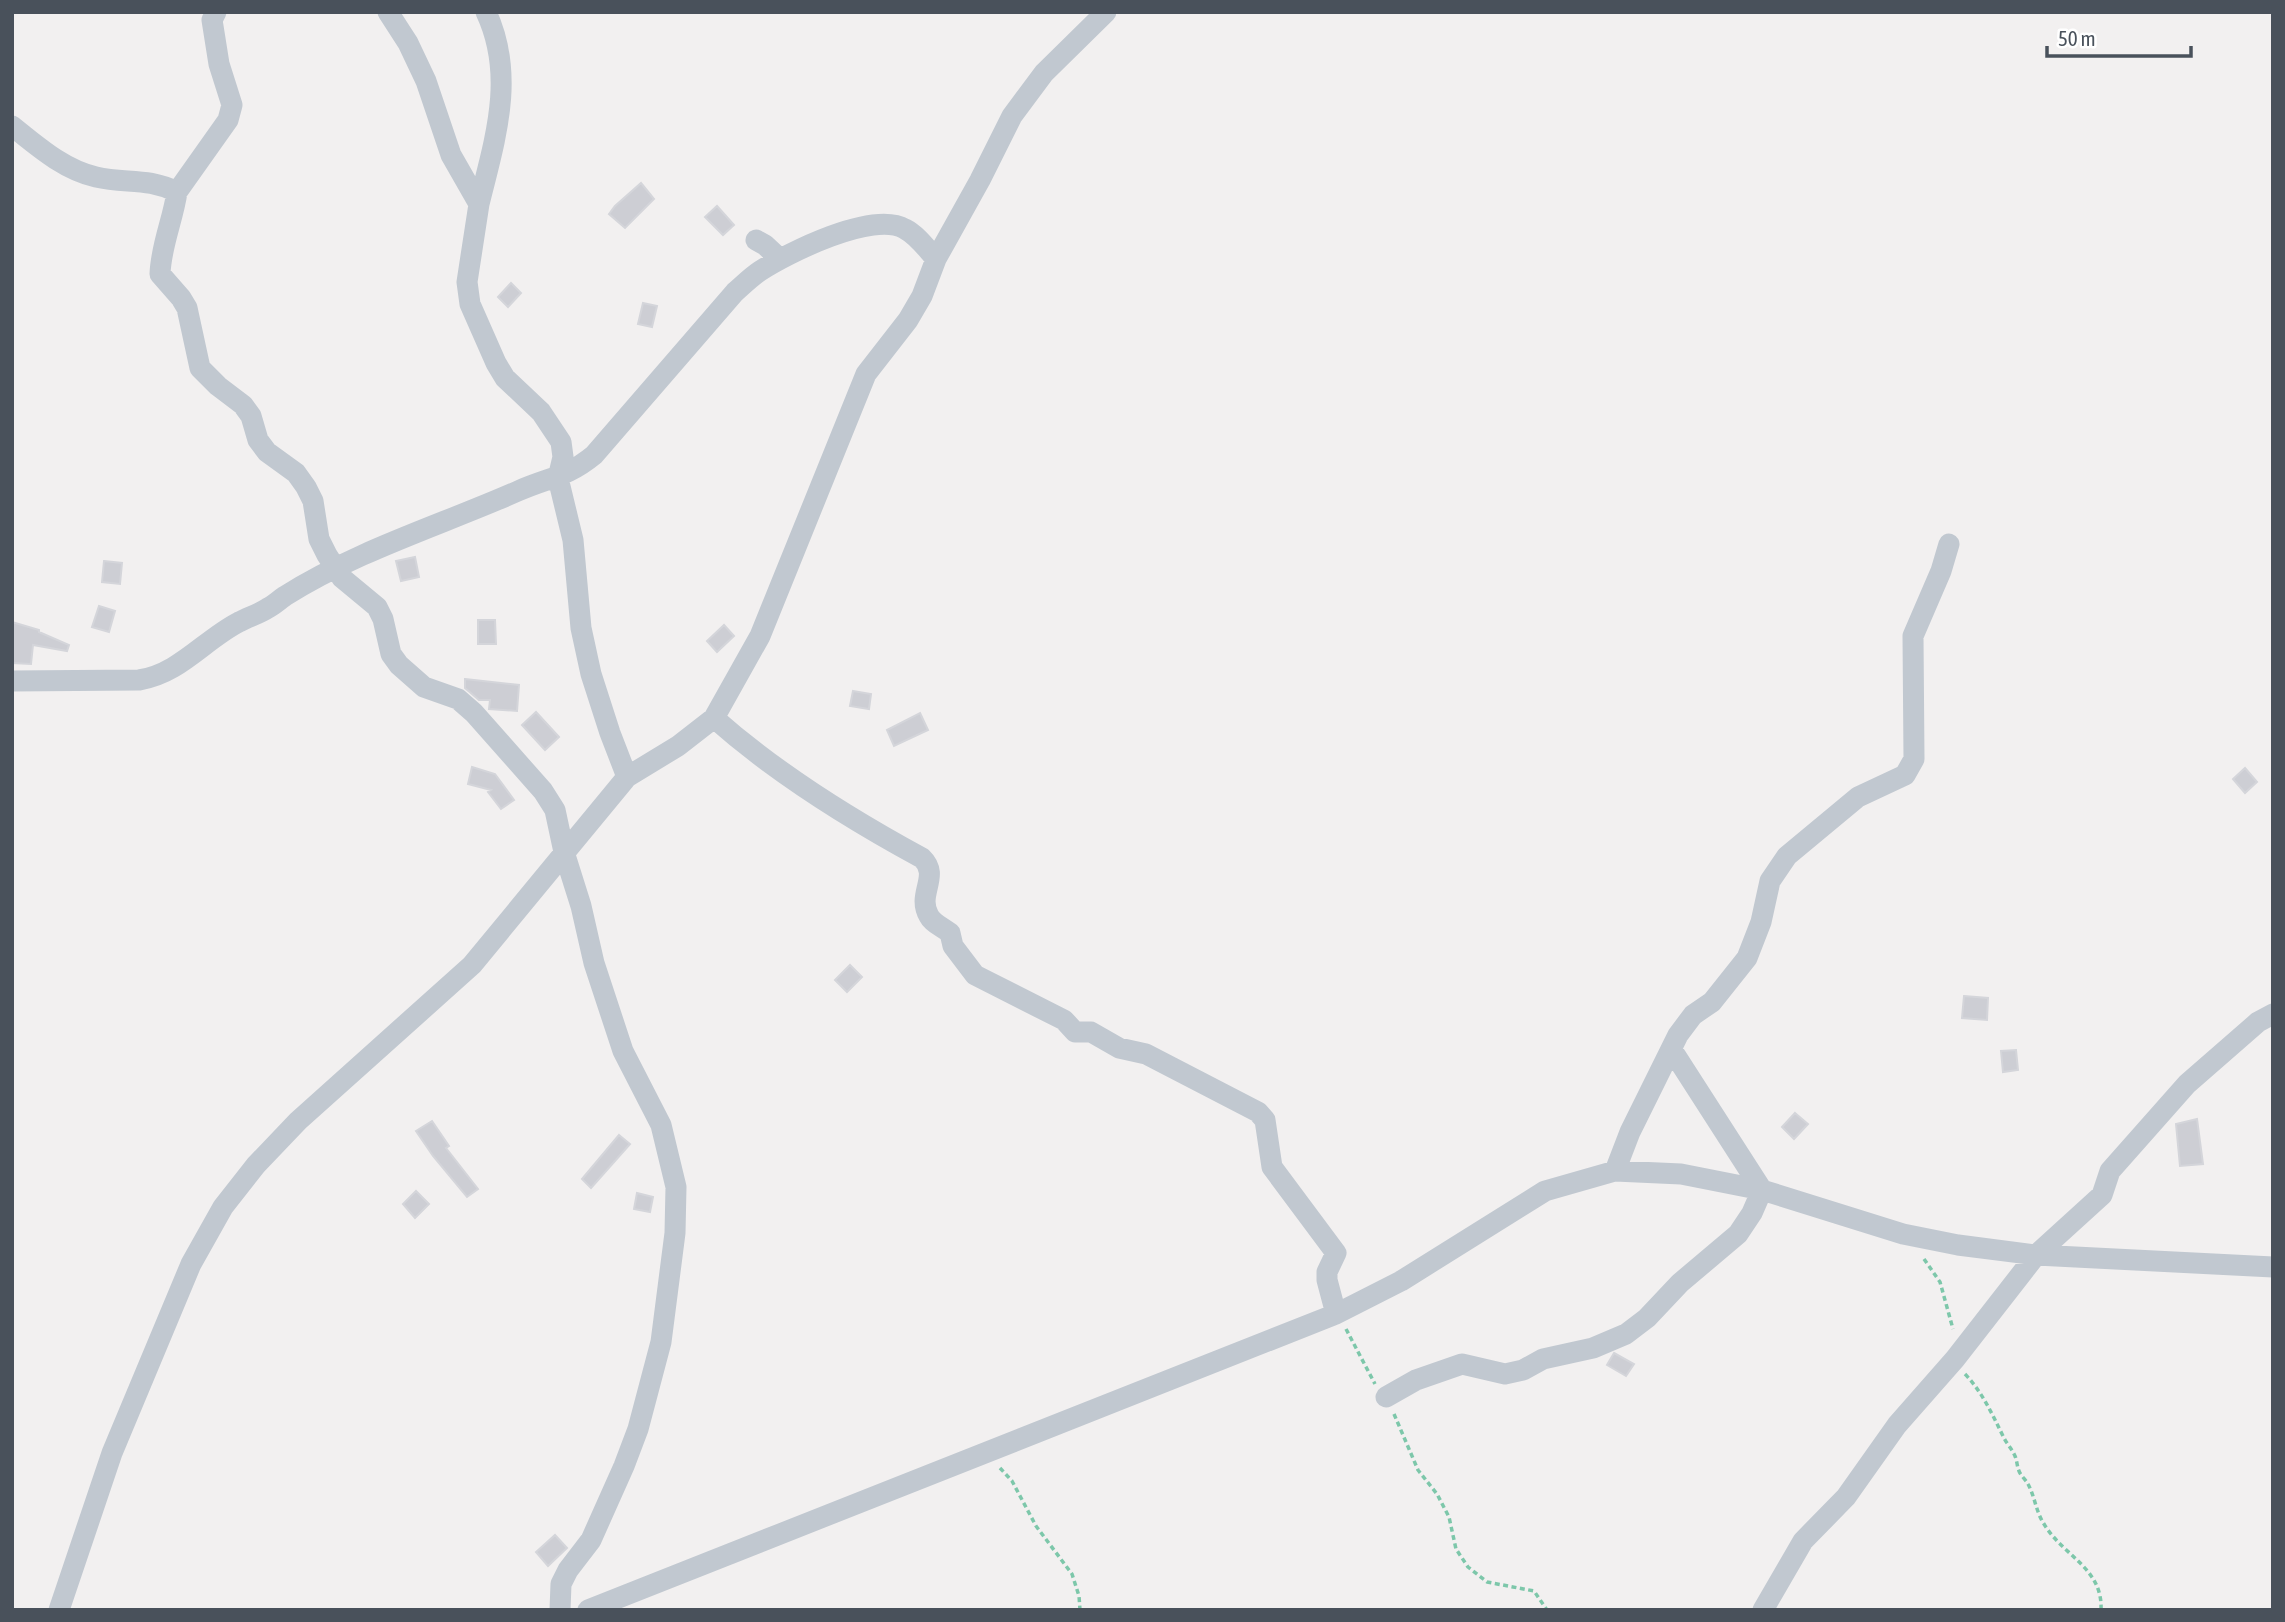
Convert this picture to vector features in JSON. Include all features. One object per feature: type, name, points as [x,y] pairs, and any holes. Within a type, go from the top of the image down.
[{"type":"street","points":[[216,12],[212,20],[219,64],[232,105],[223,128],[177,192],[167,229],[160,274],[187,308],[198,363],[218,386],[243,405],[251,416],[258,440],[267,452],[296,473],[306,487],[313,501],[319,539],[342,578],[377,607],[383,619],[391,654],[399,665],[424,687],[458,699],[474,713],[543,791],[555,810],[594,963],[623,1051],[661,1125],[676,1187],[674,1233],[661,1342],[642,1417],[600,1523],[561,1584],[560,1610]]},
{"type":"street","points":[[388,12],[420,68],[451,155],[479,204]]},
{"type":"street","points":[[486,12],[500,58],[503,96],[479,204],[467,282],[470,303],[505,378],[541,412],[561,442],[563,457],[558,478],[573,540],[581,628],[591,674],[627,777]]},
{"type":"street","points":[[60,1610],[112,1453],[191,1264],[223,1207],[256,1165],[298,1122],[472,964],[627,777],[678,747],[714,718],[760,636],[866,374],[908,320],[922,296],[936,259],[1012,116],[1044,73],[1106,12]]},
{"type":"street","points":[[12,126],[74,171],[99,178],[162,185],[177,192]]},
{"type":"street","points":[[12,681],[139,680],[156,677],[239,622],[267,609],[335,568],[380,547],[580,467],[594,455],[735,292],[757,273],[780,259],[836,234],[864,226],[891,224],[904,228],[936,259]]},
{"type":"street","points":[[757,240],[780,259]]},
{"type":"street","points":[[1615,1171],[1644,1102],[1685,1025],[1693,1015],[1712,1002],[1747,958],[1761,922],[1770,881],[1787,856],[1858,797],[1905,775],[1914,759],[1913,636],[1941,571],[1949,544]]},
{"type":"street","points":[[714,718],[759,757],[836,807],[848,818],[930,865],[931,873],[926,888],[927,914],[950,933],[953,946],[975,975],[1064,1020],[1075,1032],[1091,1032],[1119,1048],[1146,1054],[1258,1112],[1265,1120],[1272,1167],[1336,1254],[1326,1280],[1336,1314]]},
{"type":"street","points":[[1763,1610],[1802,1541],[1846,1497],[1897,1425],[1955,1359],[2036,1255],[2102,1195],[2110,1171],[2187,1084],[2258,1022],[2273,1014]]},
{"type":"street","points":[[1672,1050],[1762,1190]]},
{"type":"street","points":[[588,1610],[994,1452],[1336,1314],[1401,1281],[1545,1191],[1615,1171],[1681,1174],[1762,1190],[1903,1234],[2036,1255],[2273,1267]]},
{"type":"street","points":[[1386,1396],[1416,1380],[1462,1364],[1505,1374],[1523,1370],[1543,1359],[1592,1348],[1626,1334],[1738,1234],[1752,1213],[1762,1190]]},
{"type":"path","points":[[1923,1257],[1940,1282],[1957,1336],[1955,1359],[1993,1411],[2015,1456],[2019,1472],[2028,1484],[2043,1524],[2073,1559],[2088,1569],[2099,1592],[2101,1610]]},
{"type":"path","points":[[1336,1314],[1350,1333],[1373,1381],[1386,1396],[1418,1470],[1437,1494],[1449,1517],[1456,1549],[1468,1567],[1487,1582],[1534,1591],[1547,1610]]},
{"type":"path","points":[[994,1452],[1001,1470],[1012,1480],[1036,1526],[1072,1574],[1080,1610]]},
{"type":"building","points":[[641,183],[654,199],[625,228],[609,214]]},
{"type":"building","points":[[717,206],[734,225],[723,235],[705,217]]},
{"type":"building","points":[[511,283],[521,293],[508,307],[498,297]]},
{"type":"building","points":[[643,303],[657,306],[652,327],[638,324]]},
{"type":"building","points":[[415,557],[419,577],[401,581],[396,561]]},
{"type":"building","points":[[104,561],[122,563],[120,584],[102,582]]},
{"type":"building","points":[[99,606],[115,611],[109,632],[92,627]]},
{"type":"building","points":[[478,620],[495,620],[496,644],[478,644]]},
{"type":"building","points":[[12,622],[39,630],[69,645],[67,651],[33,645],[31,664],[12,663]]},
{"type":"building","points":[[724,625],[734,636],[717,652],[707,641]]},
{"type":"building","points":[[465,679],[519,685],[517,711],[489,709],[490,700],[479,700],[465,688]]},
{"type":"building","points":[[853,691],[871,694],[869,709],[850,706]]},
{"type":"building","points":[[536,712],[559,737],[545,750],[522,725]]},
{"type":"building","points":[[920,713],[928,730],[894,746],[887,730]]},
{"type":"building","points":[[472,767],[495,774],[514,800],[501,809],[488,792],[491,790],[468,784]]},
{"type":"building","points":[[2245,768],[2257,782],[2245,793],[2233,779]]},
{"type":"building","points":[[850,965],[862,977],[847,992],[835,980]]},
{"type":"building","points":[[1964,996],[1988,998],[1987,1020],[1962,1018]]},
{"type":"building","points":[[2016,1050],[2018,1070],[2003,1072],[2001,1051]]},
{"type":"building","points":[[1795,1113],[1808,1124],[1794,1139],[1782,1127]]},
{"type":"building","points":[[2197,1119],[2203,1164],[2180,1166],[2176,1124]]},
{"type":"building","points":[[432,1121],[449,1146],[446,1148],[478,1189],[467,1197],[416,1131]]},
{"type":"building","points":[[619,1135],[630,1144],[591,1188],[582,1179]]},
{"type":"building","points":[[416,1191],[429,1204],[415,1218],[403,1204]]},
{"type":"building","points":[[637,1193],[653,1197],[650,1212],[634,1209]]},
{"type":"building","points":[[1614,1353],[1634,1364],[1626,1376],[1607,1365]]},
{"type":"building","points":[[555,1535],[567,1548],[548,1566],[536,1552]]}]
